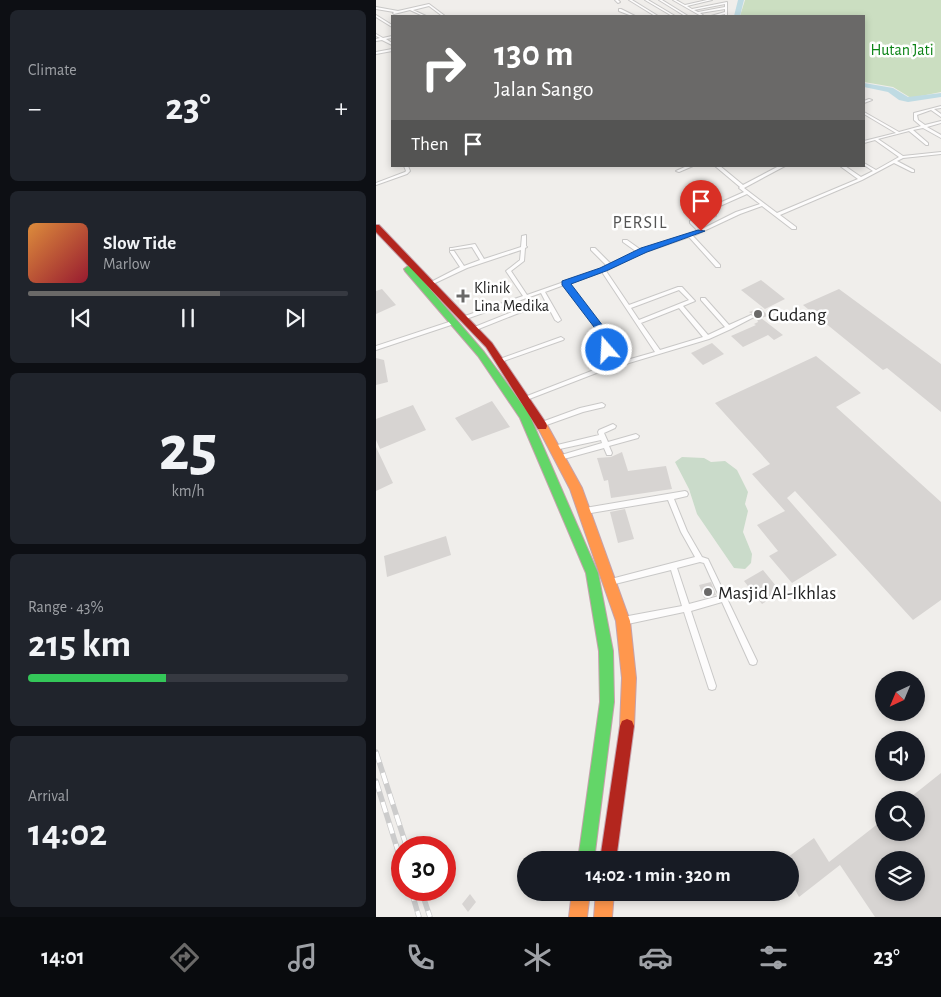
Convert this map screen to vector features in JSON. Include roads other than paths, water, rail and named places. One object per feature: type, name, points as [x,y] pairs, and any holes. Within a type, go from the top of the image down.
[{"type":"highway","points":[[376,227],[431,283],[459,320],[524,417],[592,573],[606,651],[607,702],[587,851]]},
{"type":"highway","points":[[376,237],[459,320],[474,328],[489,345],[541,425],[585,511],[623,621],[629,678],[627,740],[609,851]]},
{"type":"highway","points":[[578,917],[580,901]]},
{"type":"highway","points":[[604,917],[605,901]]},
{"type":"street","points":[[630,0],[656,15]]},
{"type":"street","points":[[646,0],[672,15]]},
{"type":"street","points":[[660,0],[685,15]]},
{"type":"street","points":[[657,6],[687,0]]},
{"type":"street","points":[[684,6],[712,0]]},
{"type":"street","points":[[676,1],[701,15]]},
{"type":"street","points":[[691,10],[726,1],[726,15]]},
{"type":"street","points":[[398,15],[394,13],[431,6],[443,15]]},
{"type":"street","points":[[376,8],[398,12]]},
{"type":"street","points":[[698,13],[726,8]]},
{"type":"street","points":[[409,9],[423,15]]},
{"type":"street","points":[[620,10],[632,15]]},
{"type":"street","points":[[376,16],[391,25]]},
{"type":"street","points":[[376,35],[391,43]]},
{"type":"street","points":[[376,40],[391,37]]},
{"type":"street","points":[[376,53],[391,50]]},
{"type":"street","points":[[865,102],[870,100]]},
{"type":"street","points":[[941,107],[919,112],[915,116],[923,126],[941,137]]},
{"type":"street","points":[[931,109],[941,116]]},
{"type":"street","points":[[865,114],[899,133]]},
{"type":"street","points":[[865,142],[941,122]]},
{"type":"street","points":[[910,130],[927,144]]},
{"type":"street","points":[[875,140],[902,158]]},
{"type":"street","points":[[777,215],[861,179],[894,161],[941,152]]},
{"type":"street","points":[[894,161],[913,171]]},
{"type":"street","points":[[865,165],[875,171]]},
{"type":"street","points":[[376,184],[406,173],[408,171],[406,167]]},
{"type":"street","points":[[678,172],[689,167]]},
{"type":"street","points":[[718,167],[746,193],[794,228]]},
{"type":"street","points":[[742,188],[781,167]]},
{"type":"street","points":[[843,167],[861,179]]},
{"type":"street","points":[[701,231],[692,222],[714,215],[708,210],[746,193]]},
{"type":"street","points":[[376,348],[603,270],[640,252],[701,231],[738,213],[762,205]]},
{"type":"street","points":[[690,235],[718,266]]},
{"type":"street","points":[[524,236],[521,263],[508,272],[525,296]]},
{"type":"street","points":[[625,241],[640,252]]},
{"type":"street","points":[[463,268],[452,250],[473,245],[483,261]]},
{"type":"street","points":[[431,283],[463,268],[524,247]]},
{"type":"street","points":[[593,249],[610,266]]},
{"type":"street","points":[[603,270],[658,352]]},
{"type":"street","points":[[565,283],[598,326],[607,350],[591,354]]},
{"type":"street","points":[[629,307],[680,288],[692,301],[638,322]]},
{"type":"street","points":[[542,291],[558,320]]},
{"type":"street","points":[[703,299],[729,328]]},
{"type":"street","points":[[680,306],[707,338]]},
{"type":"street","points":[[474,328],[522,310]]},
{"type":"street","points":[[524,399],[596,371],[707,338],[751,317]]},
{"type":"street","points":[[499,361],[561,339]]},
{"type":"street","points":[[589,346],[596,371]]},
{"type":"street","points":[[541,425],[602,405]]},
{"type":"street","points":[[608,453],[601,431],[613,426]]},
{"type":"street","points":[[557,453],[636,436]]},
{"type":"street","points":[[557,453],[602,437]]},
{"type":"street","points":[[585,511],[685,494]]},
{"type":"street","points":[[670,497],[677,518],[700,558]]},
{"type":"street","points":[[611,582],[700,558],[706,560],[753,661]]},
{"type":"street","points":[[674,569],[712,686]]},
{"type":"street","points":[[623,621],[688,608],[724,598]]},
{"type":"waterway","points":[[737,15],[741,0]]},
{"type":"waterway","points":[[865,85],[890,90],[895,95],[908,100],[941,95]]},
{"type":"railway","points":[[376,752],[403,836]]},
{"type":"railway","points":[[376,781],[393,836]]},
{"type":"railway","points":[[414,901],[419,917]]},
{"type":"railway","points":[[425,901],[430,917]]},
{"type":"place","name":"Klinik Lina Medika","points":[[463,296]]},
{"type":"place","name":"Gudang","points":[[758,314]]},
{"type":"place","name":"Masjid Al-Ikhlas","points":[[708,592]]},
{"type":"district","name":"PERSIL","points":[[640,222]]},
{"type":"park label","name":"Hutan Jati","points":[[902,49]]}]
